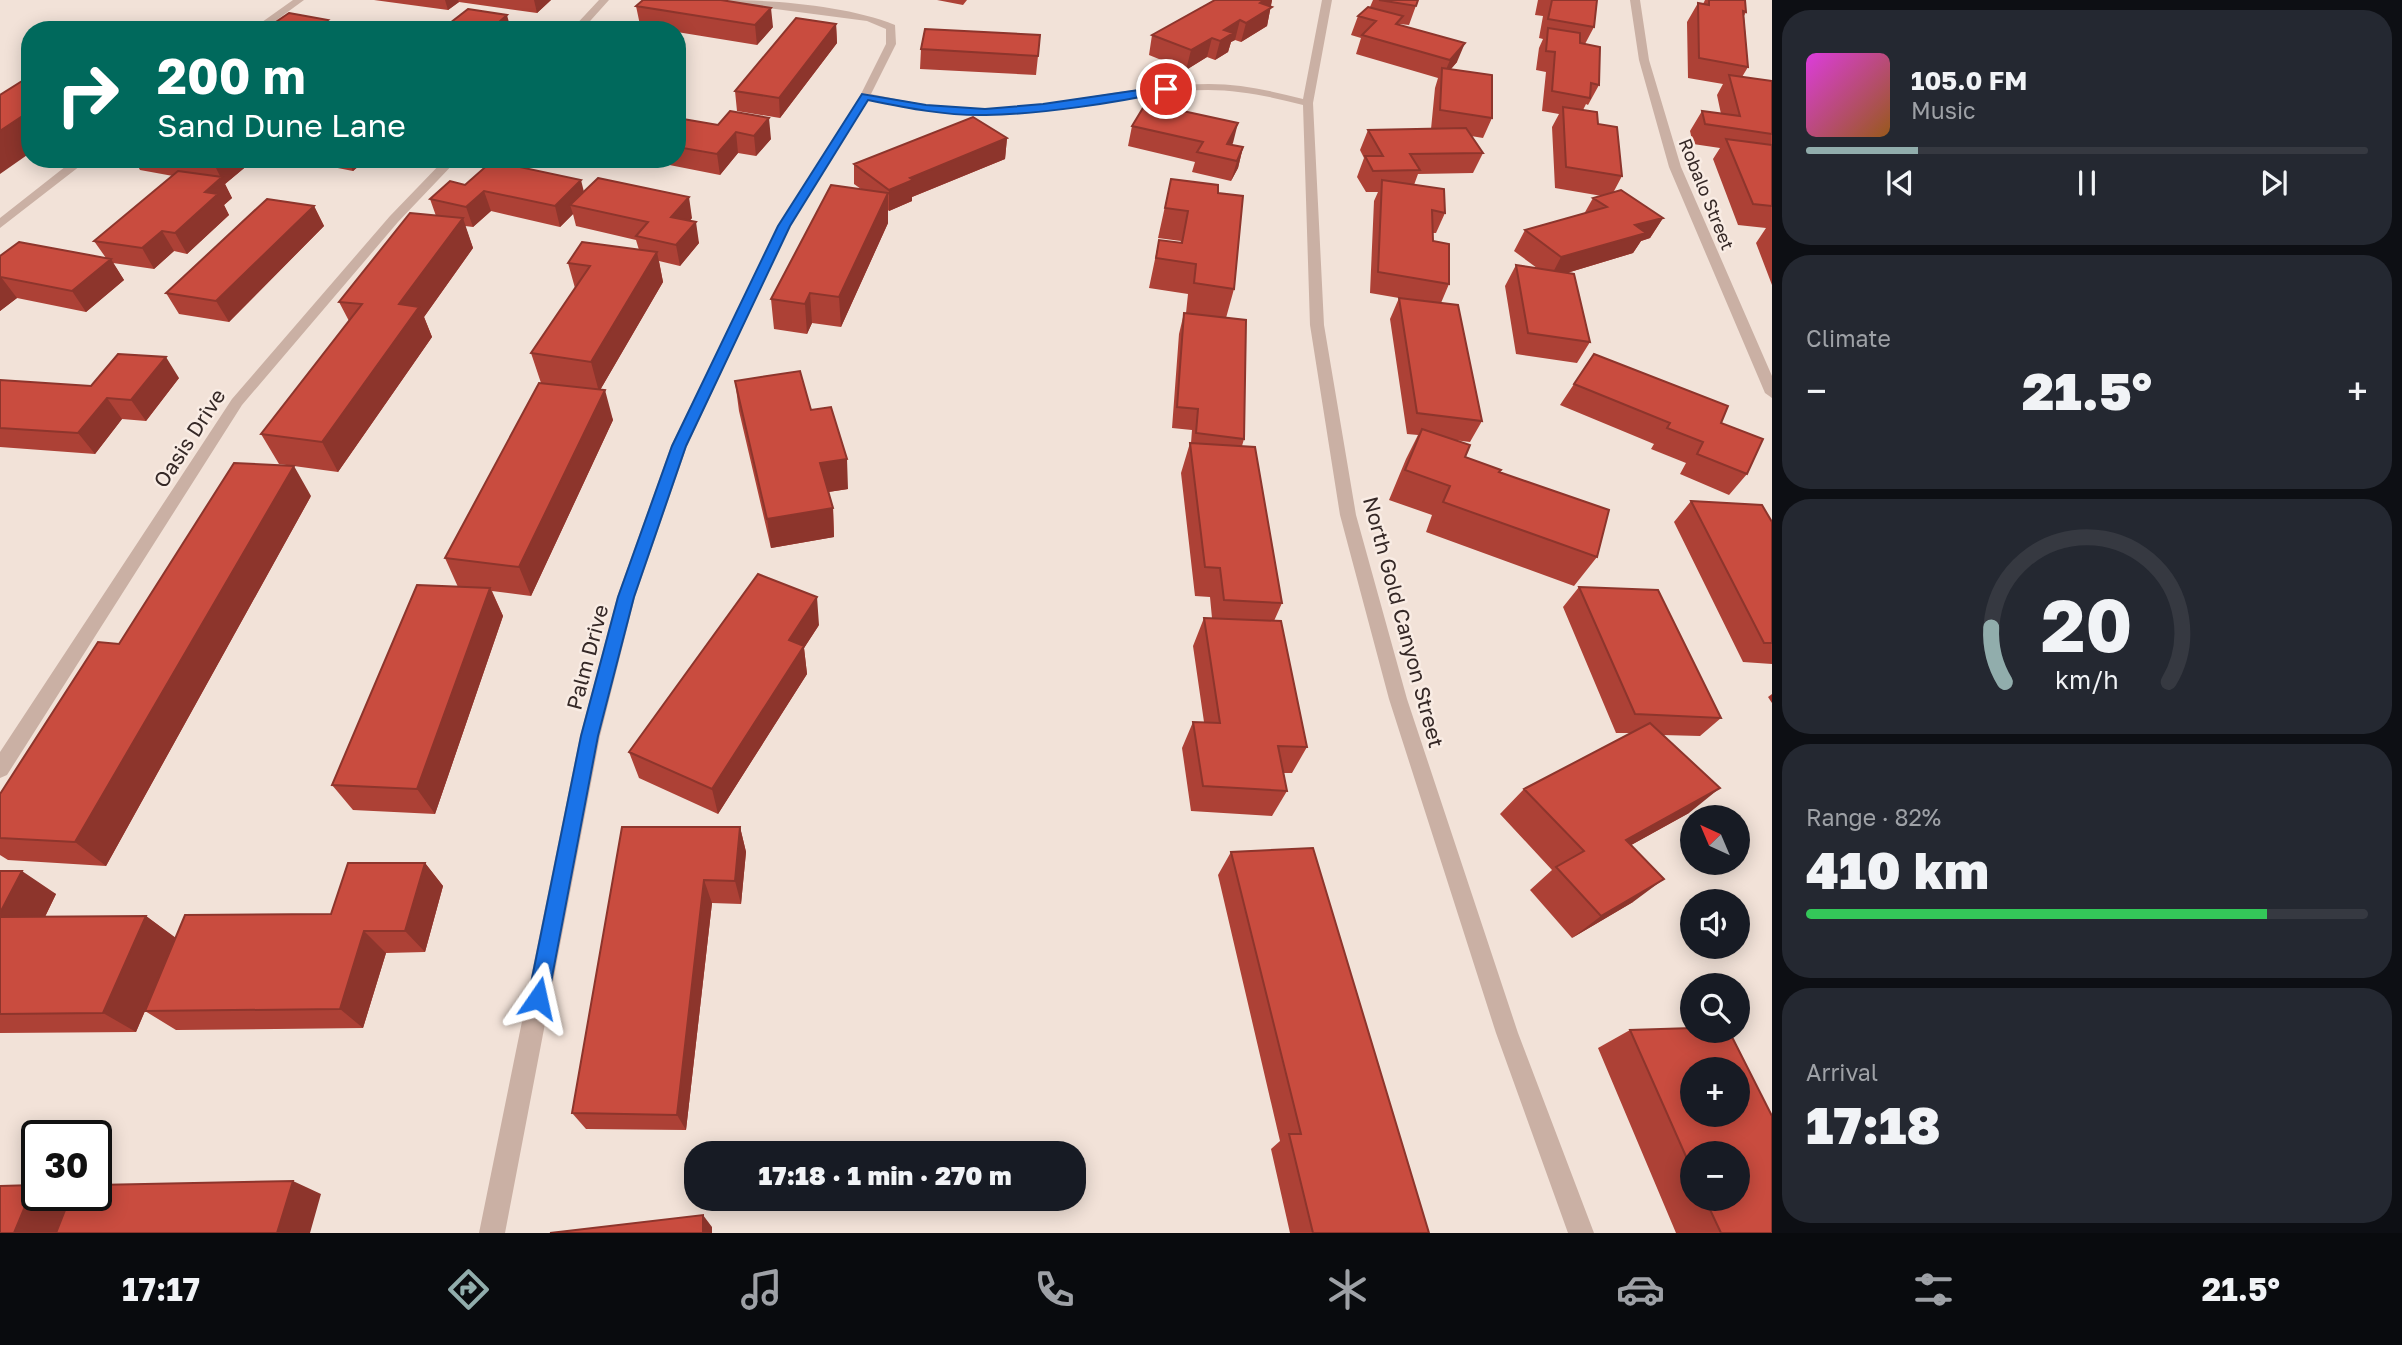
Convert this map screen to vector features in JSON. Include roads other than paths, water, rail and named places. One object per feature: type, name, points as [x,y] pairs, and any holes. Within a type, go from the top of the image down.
[{"type":"street","points":[[269,21],[299,0]]},
{"type":"street","points":[[584,21],[604,0]]},
{"type":"street","name":"Palm Drive","points":[[492,1233],[590,736],[626,597],[679,446],[784,226],[865,96],[891,44],[891,27],[869,18],[730,0]]},
{"type":"street","name":"North Gold Canyon Street","points":[[1327,0],[1308,103],[1317,325],[1348,515],[1398,699],[1507,1033],[1581,1233]]},
{"type":"street","name":"Robalo Street","points":[[1635,0],[1644,60],[1675,167],[1772,393]]},
{"type":"street","points":[[865,96],[926,108],[985,112],[1043,107],[1166,89],[1210,87],[1257,91],[1308,103]]},
{"type":"street","points":[[0,224],[72,168]]},
{"type":"street","name":"Oasis Drive","points":[[0,769],[237,402],[394,219],[443,168]]}]
